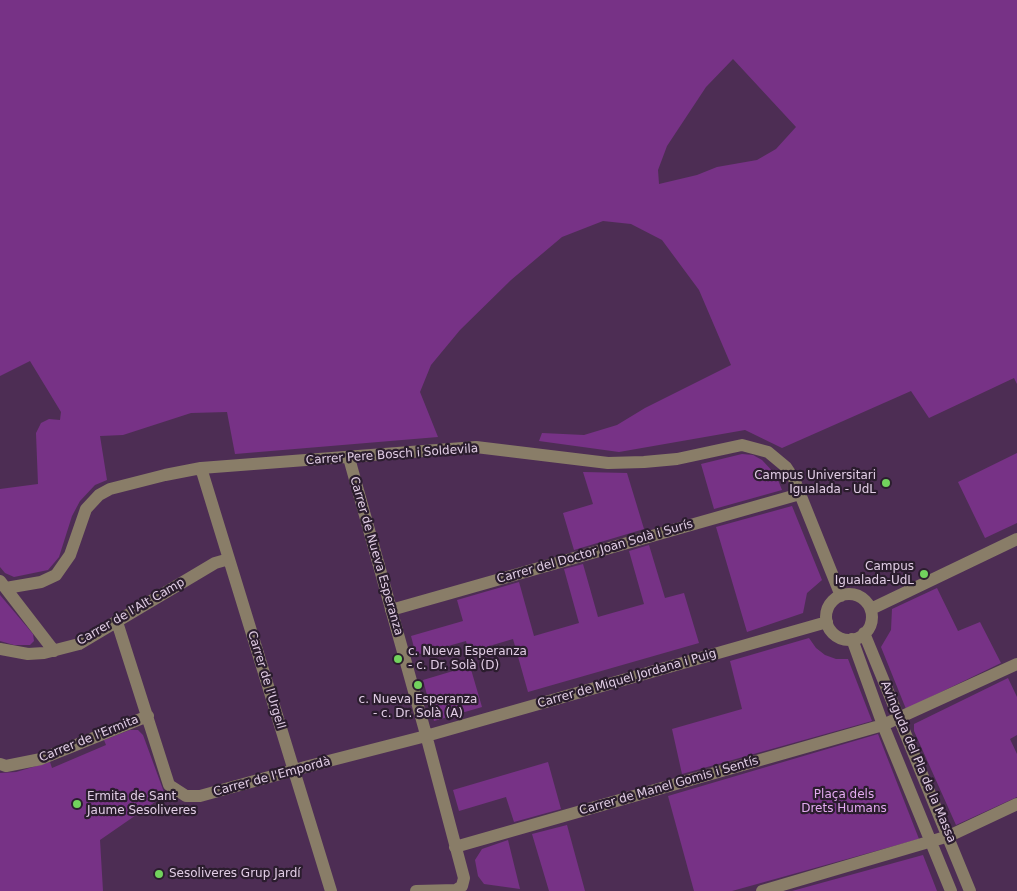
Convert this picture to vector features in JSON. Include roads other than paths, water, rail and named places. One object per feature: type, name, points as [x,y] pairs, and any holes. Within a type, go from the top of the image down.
[{"type":"street","name":"Carrer Pere Bosch i Soldevila","points":[[3,584],[41,582],[56,575],[70,555],[80,522],[92,500],[110,489],[201,468],[476,447],[608,463],[644,462],[677,459],[742,445],[768,452],[786,467],[800,494]]},
{"type":"street","name":"Carrer de Nueva Esperanza","points":[[349,458],[467,888]]},
{"type":"street","name":"Carrer de l'Urgell","points":[[201,468],[332,891]]},
{"type":"street","name":"Carrer del Doctor Joan Solà i Surís","points":[[391,610],[800,494]]},
{"type":"street","points":[[800,494],[841,596]]},
{"type":"street","points":[[871,609],[1017,539]]},
{"type":"street","name":"Carrer de l'Alt Camp","points":[[0,649],[28,654],[54,651],[79,644],[215,563],[229,559]]},
{"type":"street","points":[[3,584],[54,651]]},
{"type":"street","points":[[850,594],[859,596],[871,609],[871,622],[864,634],[852,639],[837,636],[827,622],[829,606],[841,596],[850,594]]},
{"type":"street","name":"Carrer de l'Empordà","points":[[118,622],[170,785],[186,796],[200,796],[426,736]]},
{"type":"street","name":"Carrer de Miquel Jordana i Puig","points":[[426,736],[827,622]]},
{"type":"street","name":"Avinguda del Pla de la Massa","points":[[864,634],[949,836],[970,891]]},
{"type":"street","name":"Avinguda del Pla de la Massa","points":[[852,639],[884,725],[951,891]]},
{"type":"street","name":"Carrer de Manel Gomis i Sentís","points":[[455,847],[884,725],[1017,664]]},
{"type":"street","name":"Carrer de l'Ermita","points":[[0,764],[6,766],[41,759],[148,716]]},
{"type":"street","points":[[762,891],[949,836],[1017,804]]},
{"type":"street","points":[[416,891],[467,888]]},
{"type":"place","name":"Campus Universitari Igualada - UdL","points":[[886,483]]},
{"type":"place","name":"Campus Igualada-UdL","points":[[924,574]]},
{"type":"place","name":"c. Nueva Esperanza - c. Dr. Solà (D)","points":[[398,659]]},
{"type":"place","name":"c. Nueva Esperanza - c. Dr. Solà (A)","points":[[418,685]]},
{"type":"place","name":"Ermita de Sant Jaume Sesoliveres","points":[[77,804]]},
{"type":"place","name":"Sesoliveres Grup Jardí","points":[[159,874]]},
{"type":"park label","name":"Plaça dels Drets Humans","points":[[844,802]]}]
